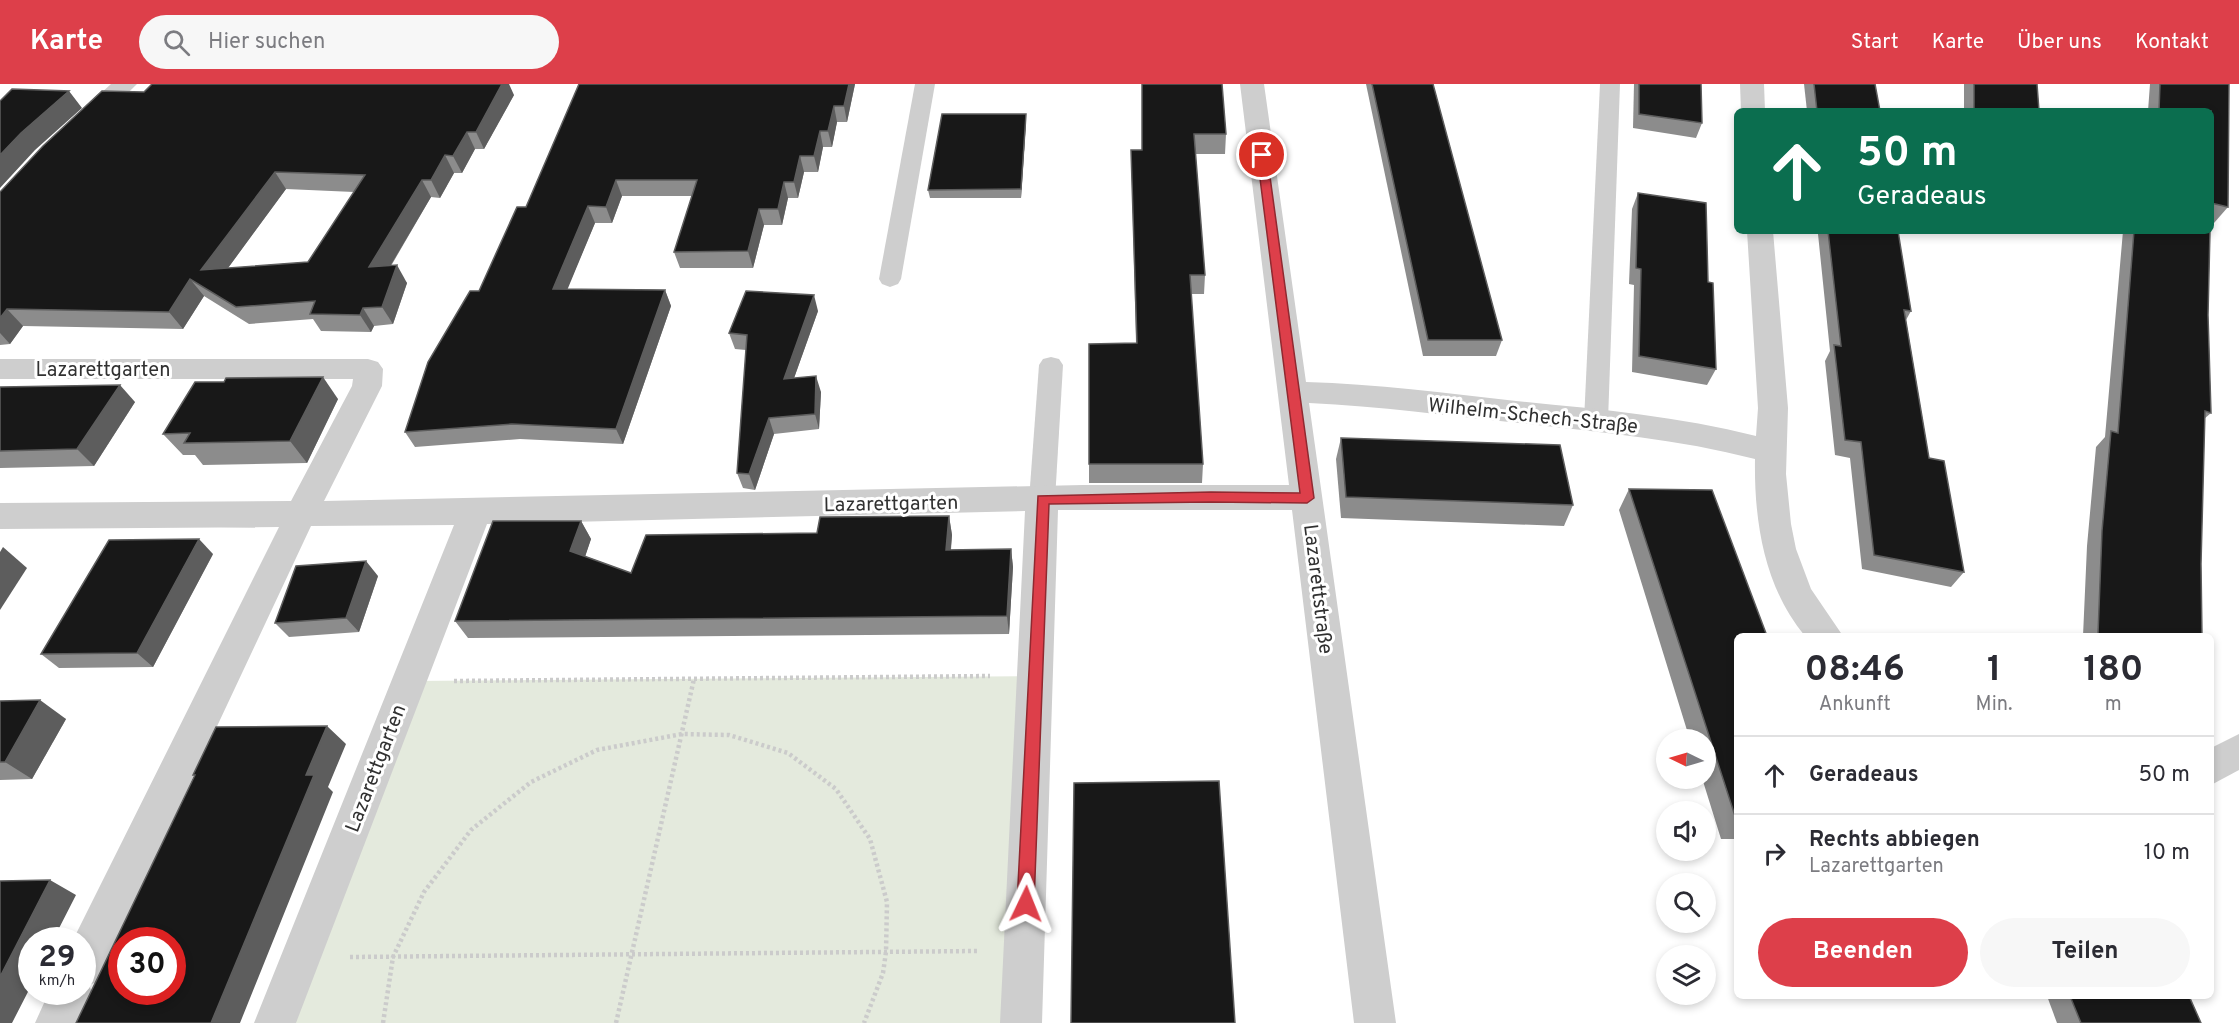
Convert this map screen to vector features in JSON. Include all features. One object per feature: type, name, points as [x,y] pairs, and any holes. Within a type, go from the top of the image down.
[{"type":"street","points":[[67,137],[125,84]]},
{"type":"street","name":"Lazarettstraße","points":[[1252,84],[1375,1023]]},
{"type":"street","points":[[1752,84],[1753,108]]},
{"type":"street","points":[[1760,234],[1773,411],[1770,451],[1773,521],[1782,560],[1797,597],[1824,633]]},
{"type":"street","name":"Lazarettgarten","points":[[0,369],[368,369],[367,386],[302,514],[96,938]]},
{"type":"street","name":"Wilhelm-Schech-Straße","points":[[1294,392],[1360,395],[1596,421],[1719,438],[1770,451]]},
{"type":"street","name":"Lazarettgarten","points":[[0,516],[475,513],[1042,500],[1307,498]]},
{"type":"street","points":[[1021,1023],[1042,500]]},
{"type":"street","name":"Lazarettgarten","points":[[275,1023],[475,513]]},
{"type":"street","points":[[2214,766],[2239,750]]},
{"type":"street","points":[[56,1023],[65,1005]]},
{"type":"lane","points":[[890,279],[925,84]]},
{"type":"lane","points":[[1596,421],[1610,84]]},
{"type":"lane","points":[[1042,500],[1051,365]]},
{"type":"path","points":[[408,681],[1035,676]]},
{"type":"path","points":[[616,1023],[694,679]]},
{"type":"path","points":[[383,1023],[393,957],[424,892],[471,830],[531,782],[597,750],[682,734],[729,735],[788,753],[836,789],[870,839],[887,902],[886,952],[883,973],[864,1023]]},
{"type":"path","points":[[302,957],[1024,950]]},
{"type":"shaded area","points":[[1035,676],[1020,1023],[274,1023],[408,681]]},
{"type":"building","points":[[152,84],[502,84],[476,132],[467,132],[453,156],[445,155],[431,180],[422,180],[369,267],[397,265],[382,307],[363,308],[360,315],[310,314],[315,301],[236,307],[190,279],[169,312],[7,309],[0,318],[0,192],[43,146],[102,91],[144,92]],"holes":[[[275,172],[365,175],[308,262],[201,270]]]},
{"type":"building","points":[[579,84],[849,84],[844,106],[834,106],[828,131],[820,131],[814,156],[800,156],[794,182],[784,182],[778,209],[759,209],[748,251],[674,252],[697,180],[616,180],[606,207],[588,206],[553,289],[665,290],[616,429],[512,424],[405,432],[428,362],[470,291],[479,291],[517,207],[526,207]]},
{"type":"building","points":[[1142,84],[1222,84],[1226,134],[1194,134],[1205,275],[1190,275],[1203,464],[1089,464],[1089,344],[1137,343],[1131,150],[1142,150]]},
{"type":"building","points":[[1372,84],[1433,84],[1502,340],[1428,340]]},
{"type":"building","points":[[1639,84],[1701,84],[1702,123],[1639,114]]},
{"type":"building","points":[[1814,84],[1875,84],[1879,108],[1817,108]]},
{"type":"building","points":[[1974,84],[2037,84],[2039,108],[1974,108]]},
{"type":"building","points":[[2160,84],[2229,84],[2228,207],[2214,204],[2214,108],[2159,108]]},
{"type":"building","points":[[12,89],[69,91],[21,133],[0,155],[0,101]]},
{"type":"building","points":[[942,114],[1026,114],[1021,189],[928,190]]},
{"type":"building","points":[[1638,193],[1706,203],[1708,282],[1713,283],[1716,369],[1639,356],[1641,269],[1636,268]]},
{"type":"building","points":[[1828,234],[1898,234],[1911,311],[1904,310],[1929,458],[1944,461],[1964,572],[1874,555],[1861,442],[1845,440],[1834,345],[1841,346]]},
{"type":"building","points":[[2134,234],[2210,234],[2208,315],[2211,413],[2205,411],[2201,564],[2202,633],[2098,633],[2102,531],[2111,431],[2118,433]]},
{"type":"building","points":[[746,291],[814,295],[784,379],[816,376],[815,414],[769,418],[749,474],[737,473],[747,335],[729,333]]},
{"type":"building","points":[[323,377],[290,441],[184,443],[190,433],[163,434],[195,382],[224,382],[226,378]]},
{"type":"building","points":[[120,385],[77,449],[0,451],[0,387]]},
{"type":"building","points":[[1341,438],[1560,445],[1573,505],[1346,497]]},
{"type":"building","points":[[1629,489],[1712,490],[1766,633],[1734,633],[1734,813],[1716,757],[1716,729],[1707,729]]},
{"type":"building","points":[[949,516],[946,550],[1011,549],[1007,616],[455,621],[493,521],[581,521],[570,551],[631,573],[646,535],[817,533],[820,517]]},
{"type":"building","points":[[199,539],[137,653],[41,654],[109,540]]},
{"type":"building","points":[[366,561],[346,618],[275,623],[296,566]]},
{"type":"building","points":[[40,700],[5,762],[0,762],[0,701]]},
{"type":"building","points":[[327,726],[306,775],[314,775],[211,1023],[76,1023],[85,1005],[96,1005],[96,981],[108,956],[108,1005],[186,1005],[186,927],[122,927],[195,775],[193,775],[216,727]]},
{"type":"building","points":[[1219,781],[1235,1023],[1071,1023],[1074,783]]},
{"type":"building","points":[[50,880],[26,927],[18,927],[18,942],[0,977],[0,881]]},
{"type":"building","points":[[2071,999],[2190,999],[2201,1023],[2081,1023]]},
{"type":"route","points":[[1026,904],[1042,500],[1307,498],[1262,155]]}]
